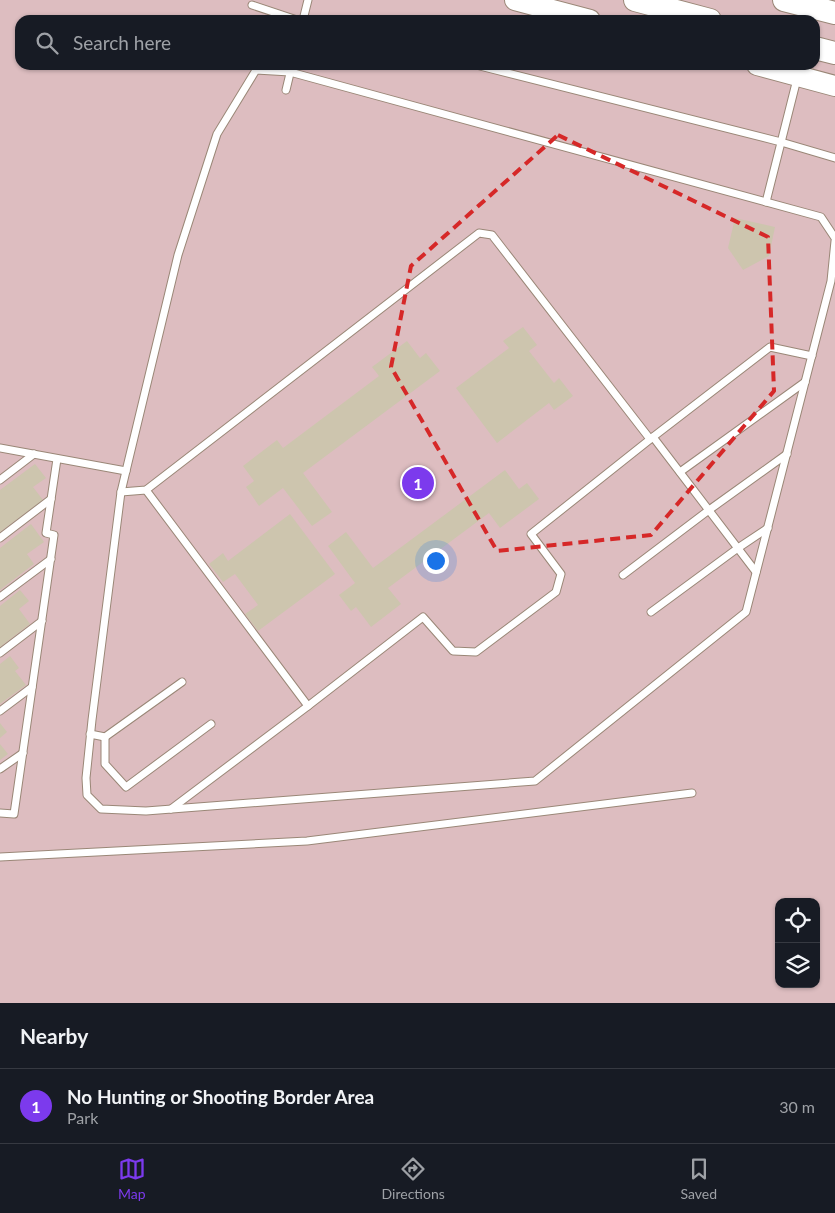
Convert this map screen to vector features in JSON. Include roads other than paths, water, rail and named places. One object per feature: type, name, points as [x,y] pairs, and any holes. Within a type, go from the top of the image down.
[{"type":"main road","points":[[515,0],[571,15]]},
{"type":"main road","points":[[635,0],[691,15]]},
{"type":"main road","points":[[784,0],[835,13]]},
{"type":"main road","points":[[820,49],[835,53]]},
{"type":"main road","points":[[776,70],[835,86]]},
{"type":"lane","points":[[304,15],[308,0]]},
{"type":"lane","points":[[252,5],[282,15]]},
{"type":"lane","points":[[256,70],[217,134],[178,255],[126,471],[90,734],[86,778],[87,795],[101,809],[146,811],[535,781],[746,612],[831,281],[835,240],[821,217],[295,70]]},
{"type":"lane","points":[[286,90],[291,70]]},
{"type":"lane","points":[[496,70],[781,142],[835,158]]},
{"type":"lane","points":[[766,202],[798,76]]},
{"type":"lane","points":[[122,492],[146,490],[479,232],[492,235],[651,438],[680,472],[756,572]]},
{"type":"lane","points":[[170,809],[423,617],[453,651],[476,652],[556,592],[561,574],[531,534],[651,438],[770,347],[812,356]]},
{"type":"lane","points":[[680,472],[805,382]]},
{"type":"lane","points":[[0,448],[126,471]]},
{"type":"lane","points":[[0,480],[34,454]]},
{"type":"lane","points":[[623,575],[787,454]]},
{"type":"lane","points":[[0,813],[14,814],[51,559],[54,534],[46,533],[57,459]]},
{"type":"lane","points":[[146,490],[308,706]]},
{"type":"lane","points":[[0,538],[51,499]]},
{"type":"lane","points":[[651,612],[768,528]]},
{"type":"lane","points":[[0,597],[51,559]]},
{"type":"lane","points":[[0,654],[42,621]]},
{"type":"lane","points":[[105,738],[182,682]]},
{"type":"lane","points":[[0,711],[32,686]]},
{"type":"lane","points":[[105,738],[105,764],[126,788],[211,724]]},
{"type":"lane","points":[[90,734],[105,738]]},
{"type":"lane","points":[[0,769],[23,753]]},
{"type":"lane","points":[[0,857],[307,841],[692,793]]},
{"type":"place","name":"No Hunting or Shooting Border Area","points":[[418,483]]}]
